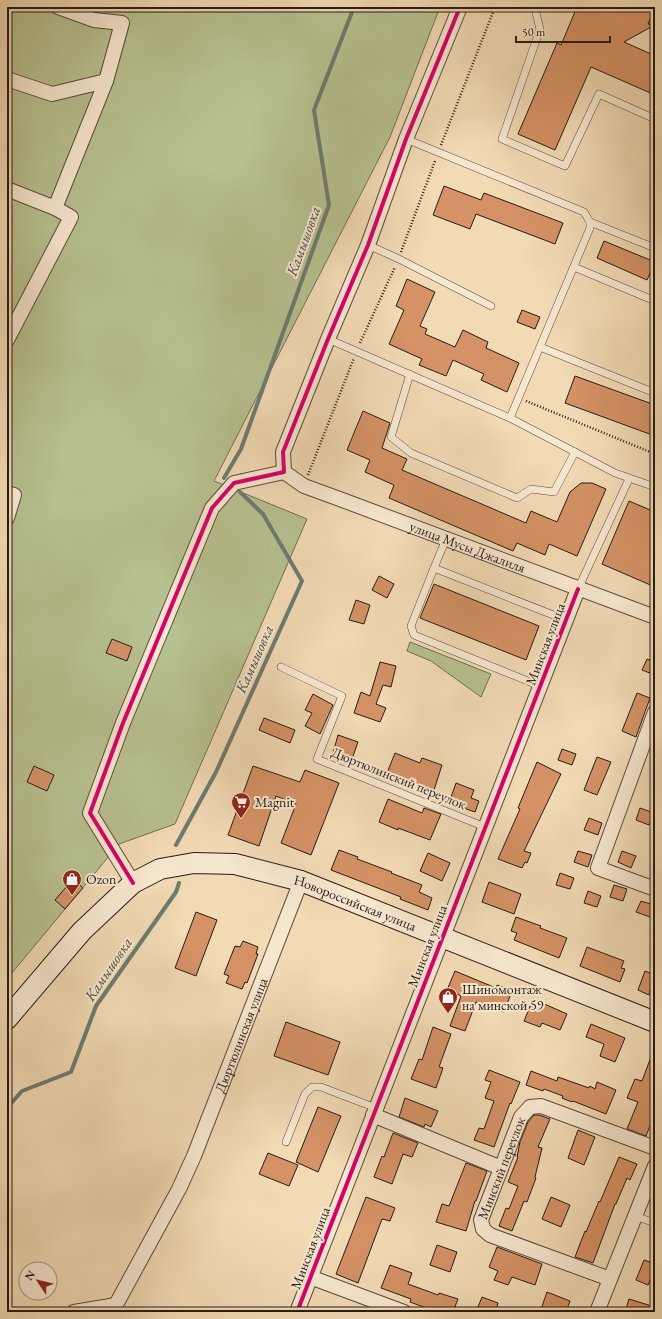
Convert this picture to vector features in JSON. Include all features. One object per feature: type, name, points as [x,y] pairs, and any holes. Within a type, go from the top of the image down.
[{"type":"main road","name":"Новороссийская улица","points":[[7,1019],[82,931],[133,884],[160,869],[194,863],[235,864],[301,881],[655,1022]]},
{"type":"street","points":[[55,208],[106,81],[122,23],[94,20],[58,7]]},
{"type":"street","points":[[133,884],[90,813],[123,723],[212,508],[234,483],[284,472],[283,452],[328,339],[368,245],[406,139],[460,7]]},
{"type":"street","points":[[7,79],[52,94],[106,81]]},
{"type":"street","points":[[7,189],[55,208],[71,217],[7,340]]},
{"type":"street","name":"улица Мусы Джалиля","points":[[284,472],[304,486],[655,617]]},
{"type":"street","points":[[7,493],[14,495],[7,518]]},
{"type":"street","name":"Минская улица","points":[[297,1312],[578,589]]},
{"type":"street","points":[[655,712],[598,868],[655,888]]},
{"type":"street","name":"Дюртюлинская улица","points":[[114,1309],[179,1189],[194,1156],[301,881]]},
{"type":"street","name":"Минский переулок","points":[[610,1279],[490,1235],[484,1229],[481,1220],[521,1117],[530,1107],[541,1106],[655,1148]]},
{"type":"street","points":[[375,1112],[501,1168]]},
{"type":"street","points":[[597,1312],[655,1166]]},
{"type":"street","points":[[310,1276],[404,1312]]},
{"type":"street","points":[[74,1312],[114,1309]]},
{"type":"lane","points":[[538,7],[536,12],[540,29],[502,139],[565,166],[599,94],[655,119]]},
{"type":"lane","points":[[406,139],[584,212],[590,222],[590,228],[510,418]]},
{"type":"lane","points":[[590,222],[655,248]]},
{"type":"lane","points":[[368,245],[399,259],[491,306]]},
{"type":"lane","points":[[574,267],[655,301]]},
{"type":"lane","points":[[328,339],[357,350],[510,418],[615,473],[655,487]]},
{"type":"lane","points":[[540,347],[655,393]]},
{"type":"lane","points":[[410,374],[391,438],[411,453],[517,498],[531,489],[554,492],[575,452]]},
{"type":"lane","points":[[578,589],[629,479]]},
{"type":"lane","points":[[446,539],[411,626],[414,635],[540,686]]},
{"type":"lane","points":[[434,568],[566,620]]},
{"type":"lane","name":"Дюртюлинский переулок","points":[[281,667],[342,696],[317,759],[485,827]]},
{"type":"lane","points":[[286,1142],[305,1094],[312,1087],[322,1086],[375,1112]]},
{"type":"lane","points":[[635,1216],[655,1223]]},
{"type":"path","points":[[304,486],[357,350],[399,259],[438,153],[495,7]]},
{"type":"path","points":[[518,398],[655,454]]},
{"type":"green space","points":[[7,7],[440,7],[390,137],[214,481],[307,519],[175,824],[119,844],[7,979]]},
{"type":"green space","points":[[410,642],[491,674],[481,697],[431,661],[407,651]]},
{"type":"building","points":[[577,7],[651,7],[651,18],[648,23],[651,27],[624,42],[651,54],[655,44],[655,95],[591,67],[555,150],[518,134],[557,43],[561,45]]},
{"type":"building","points":[[444,186],[481,200],[484,193],[563,223],[555,244],[476,214],[470,229],[433,215]]},
{"type":"building","points":[[604,241],[655,262],[647,280],[597,258]]},
{"type":"building","points":[[407,279],[435,292],[420,326],[427,329],[425,334],[455,347],[463,330],[488,342],[486,348],[519,363],[507,392],[481,380],[484,374],[453,360],[446,376],[419,365],[422,359],[389,344],[404,310],[396,306]]},
{"type":"building","points":[[522,310],[540,317],[535,329],[517,322]]},
{"type":"building","points":[[575,376],[655,405],[655,436],[565,403]]},
{"type":"building","points":[[363,411],[390,423],[382,448],[407,459],[402,470],[526,523],[531,511],[557,522],[570,492],[581,483],[592,483],[606,489],[577,556],[549,544],[545,555],[517,543],[513,551],[389,498],[394,485],[365,472],[370,460],[347,450]]},
{"type":"building","points":[[629,501],[655,512],[655,587],[602,564]]},
{"type":"building","points":[[379,576],[394,584],[387,598],[372,590]]},
{"type":"building","points":[[434,584],[539,626],[526,660],[420,618]]},
{"type":"building","points":[[356,600],[370,605],[364,624],[349,620]]},
{"type":"building","points":[[112,639],[132,647],[127,661],[106,653]]},
{"type":"building","points":[[647,659],[655,662],[655,675],[642,670]]},
{"type":"building","points":[[380,662],[396,666],[391,687],[383,685],[376,704],[386,708],[380,722],[354,713],[361,692],[370,696]]},
{"type":"building","points":[[637,693],[650,698],[636,737],[622,731]]},
{"type":"building","points":[[313,694],[333,705],[320,734],[305,726],[312,713],[305,710]]},
{"type":"building","points":[[264,718],[295,730],[290,743],[259,730]]},
{"type":"building","points":[[338,735],[358,742],[352,759],[333,753]]},
{"type":"building","points":[[562,749],[576,754],[572,765],[558,760]]},
{"type":"building","points":[[395,753],[420,763],[422,758],[442,765],[434,790],[387,773]]},
{"type":"building","points":[[597,757],[611,762],[597,795],[584,790]]},
{"type":"building","points":[[537,762],[561,774],[524,851],[531,853],[527,863],[525,862],[522,868],[498,859],[520,809],[518,808]]},
{"type":"building","points":[[34,766],[54,775],[47,791],[27,782]]},
{"type":"building","points":[[253,766],[300,782],[305,770],[339,783],[311,855],[281,843],[296,804],[276,796],[259,846],[228,835]]},
{"type":"building","points":[[456,783],[474,790],[471,798],[479,801],[475,812],[449,803]]},
{"type":"building","points":[[388,799],[422,813],[424,808],[441,814],[430,840],[398,828],[398,830],[379,822]]},
{"type":"building","points":[[640,808],[654,813],[649,825],[636,820]]},
{"type":"building","points":[[589,818],[602,823],[598,835],[584,830]]},
{"type":"building","points":[[339,850],[358,857],[357,859],[422,885],[419,892],[432,898],[428,910],[400,899],[401,897],[331,870]]},
{"type":"building","points":[[578,851],[592,855],[588,867],[574,862]]},
{"type":"building","points":[[622,851],[636,856],[631,868],[618,862]]},
{"type":"building","points":[[428,853],[450,863],[442,881],[420,871]]},
{"type":"building","points":[[560,873],[574,878],[570,889],[556,885]]},
{"type":"building","points":[[73,879],[83,888],[65,909],[55,900]]},
{"type":"building","points":[[489,882],[521,894],[514,914],[482,902]]},
{"type":"building","points":[[614,885],[627,889],[623,901],[610,897]]},
{"type":"building","points":[[588,891],[601,896],[597,907],[584,903]]},
{"type":"building","points":[[641,901],[654,905],[650,917],[636,912]]},
{"type":"building","points":[[196,912],[217,920],[196,976],[175,968]]},
{"type":"building","points":[[516,917],[567,938],[559,958],[514,940],[517,933],[511,931]]},
{"type":"building","points":[[243,941],[258,947],[256,954],[258,954],[247,983],[245,982],[242,989],[226,983],[229,976],[224,974],[235,946],[240,947]]},
{"type":"building","points":[[587,947],[624,961],[621,968],[625,969],[620,982],[580,966]]},
{"type":"building","points":[[455,971],[496,988],[497,985],[512,991],[504,1012],[476,1002],[465,1031],[450,1026],[461,996],[447,990]]},
{"type":"building","points":[[645,971],[655,975],[655,989],[651,987],[649,995],[638,990]]},
{"type":"building","points":[[533,999],[567,1014],[560,1030],[542,1023],[540,1027],[524,1021]]},
{"type":"building","points":[[286,1022],[340,1042],[328,1075],[274,1056]]},
{"type":"building","points":[[591,1024],[625,1038],[615,1062],[600,1056],[604,1044],[586,1037]]},
{"type":"building","points":[[433,1027],[451,1034],[439,1067],[443,1068],[436,1088],[411,1079],[419,1059],[422,1060]]},
{"type":"building","points":[[654,1049],[655,1113],[646,1136],[627,1129],[638,1102],[627,1098],[635,1079],[642,1081]]},
{"type":"building","points":[[489,1070],[520,1082],[511,1104],[510,1103],[494,1147],[474,1140],[479,1128],[484,1129],[494,1101],[485,1098],[491,1082],[485,1080]]},
{"type":"building","points":[[531,1071],[557,1081],[558,1077],[589,1088],[590,1086],[595,1089],[597,1082],[616,1090],[606,1114],[562,1098],[563,1096],[544,1089],[543,1091],[526,1085]]},
{"type":"building","points":[[405,1098],[438,1111],[431,1127],[425,1124],[424,1127],[399,1117]]},
{"type":"building","points":[[318,1107],[341,1116],[318,1172],[296,1162]]},
{"type":"building","points":[[534,1115],[539,1115],[550,1119],[538,1147],[542,1148],[536,1178],[527,1202],[524,1201],[512,1231],[499,1226],[506,1208],[509,1209],[518,1186],[508,1182],[518,1157],[520,1142],[528,1122]]},
{"type":"building","points":[[578,1130],[595,1137],[584,1165],[568,1158]]},
{"type":"building","points":[[393,1133],[418,1143],[412,1157],[403,1154],[392,1184],[374,1177],[382,1156],[384,1157]]},
{"type":"building","points":[[268,1153],[298,1165],[289,1186],[259,1174]]},
{"type":"building","points":[[619,1157],[637,1164],[630,1180],[627,1178],[615,1204],[593,1263],[575,1257],[585,1231],[586,1232],[599,1201],[600,1202]]},
{"type":"building","points":[[466,1163],[487,1171],[475,1201],[466,1231],[436,1222],[442,1204],[449,1206]]},
{"type":"building","points":[[366,1197],[395,1208],[390,1221],[382,1219],[358,1283],[336,1274]]},
{"type":"building","points":[[551,1197],[570,1205],[561,1227],[542,1219]]},
{"type":"building","points":[[437,1245],[457,1252],[450,1272],[430,1265]]},
{"type":"building","points":[[497,1247],[542,1264],[535,1285],[512,1277],[508,1285],[494,1280],[498,1271],[489,1267]]},
{"type":"building","points":[[644,1260],[655,1264],[655,1269],[648,1285],[636,1280]]},
{"type":"building","points":[[390,1265],[412,1273],[408,1284],[438,1295],[439,1293],[458,1299],[453,1312],[437,1312],[410,1302],[411,1299],[381,1288]]},
{"type":"building","points":[[547,1292],[570,1301],[566,1312],[540,1312]]},
{"type":"building","points":[[482,1297],[498,1303],[495,1312],[476,1312]]},
{"type":"building","points":[[629,1299],[655,1307],[655,1312],[625,1312]]},
{"type":"waterway","name":"Камышовка","points":[[224,478],[241,449],[329,205],[314,110],[354,7]]},
{"type":"waterway","name":"Камышовка","points":[[176,845],[216,772],[302,581],[263,514],[240,492]]},
{"type":"waterway","name":"Камышовка","points":[[7,1108],[22,1091],[71,1072],[96,1006],[176,892],[179,883]]},
{"type":"cycle path","points":[[133,883],[90,813],[123,723],[212,508],[234,483],[284,472],[283,452],[328,339],[368,245],[406,139],[460,7]]},
{"type":"cycle path","points":[[297,1312],[578,589]]},
{"type":"place","name":"Magnit","points":[[241,819]]},
{"type":"place","name":"Ozon","points":[[72,896]]},
{"type":"place","name":"Шиномонтаж на минской 59","points":[[448,1014]]}]
